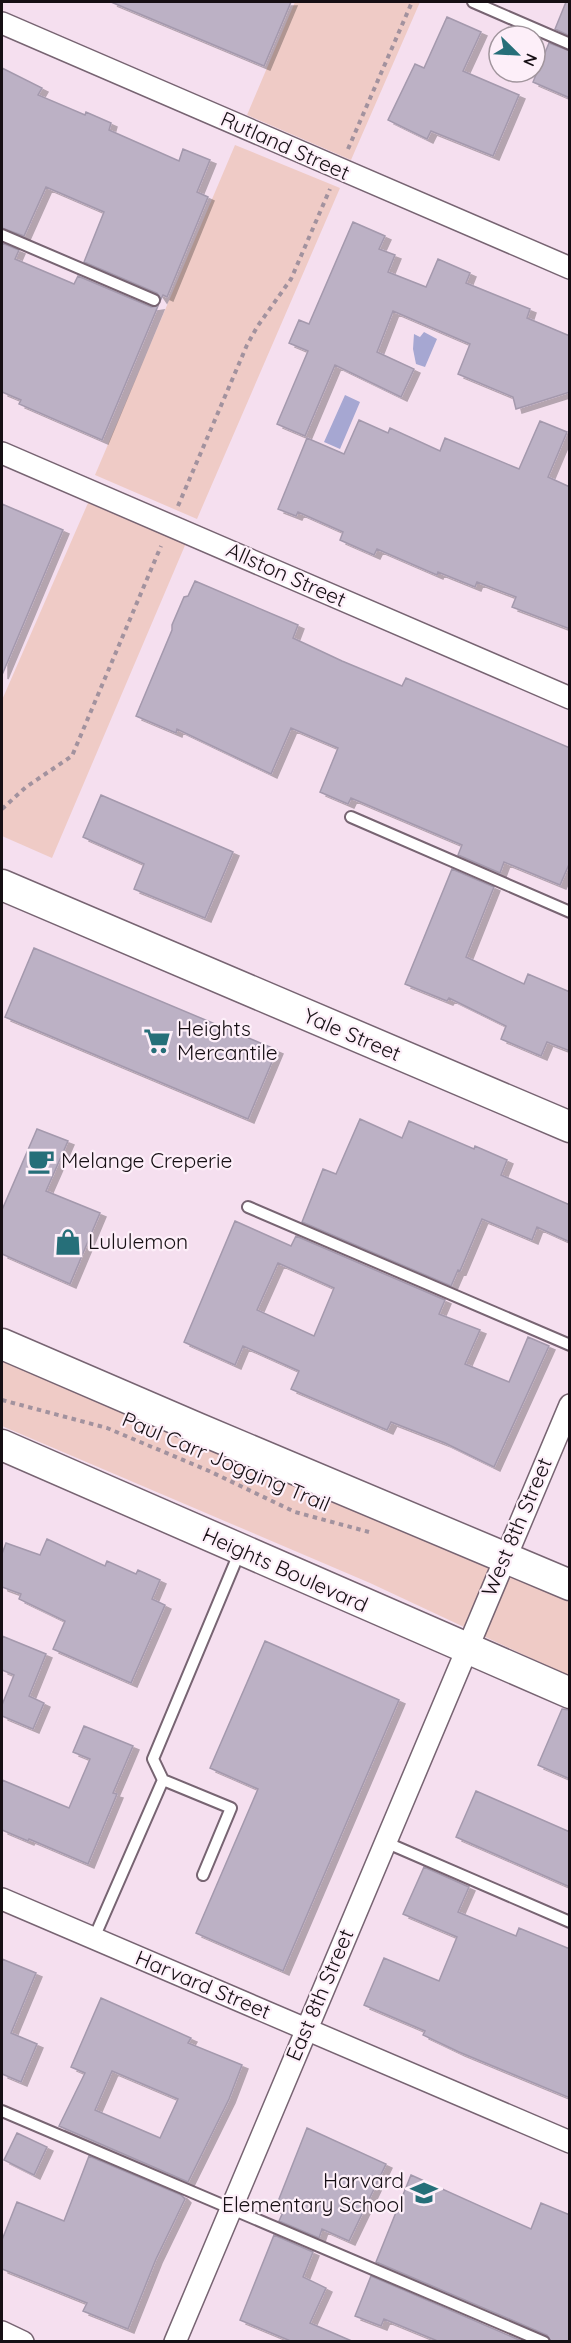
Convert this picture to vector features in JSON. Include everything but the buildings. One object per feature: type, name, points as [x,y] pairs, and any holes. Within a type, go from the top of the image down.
[{"type":"main road","name":"Yale Street","points":[[3,888],[570,1127]]},
{"type":"main road","points":[[2,1344],[570,1585]]},
{"type":"main road","name":"Heights Boulevard","points":[[2,1445],[570,1693]]},
{"type":"street","name":"Rutland Street","points":[[2,23],[570,268]]},
{"type":"street","name":"Allston Street","points":[[2,453],[570,698]]},
{"type":"street","name":"West 8th Street","points":[[466,1649],[570,1405]]},
{"type":"street","name":"East 8th Street","points":[[175,2342],[466,1649]]},
{"type":"street","name":"Harvard Street","points":[[2,1899],[570,2142]]},
{"type":"street","points":[[2,2332],[23,2342]]},
{"type":"lane","points":[[473,2],[570,44]]},
{"type":"lane","points":[[2,235],[154,300]]},
{"type":"lane","points":[[351,817],[570,912]]},
{"type":"lane","points":[[248,1207],[570,1345]]},
{"type":"lane","points":[[203,1875],[231,1809],[163,1780],[153,1759],[240,1550]]},
{"type":"lane","points":[[94,1938],[163,1780]]},
{"type":"lane","points":[[384,1842],[570,1922]]},
{"type":"lane","points":[[2,2111],[544,2342]]},
{"type":"path","points":[[344,159],[412,2]]},
{"type":"path","points":[[174,514],[247,345],[291,279],[331,188]]},
{"type":"path","points":[[2,808],[26,787],[72,756],[164,538]]},
{"type":"path","name":"Paul Carr Jogging Trail","points":[[2,1400],[107,1428],[209,1471],[295,1512],[376,1534]]},
{"type":"shaded area","points":[[295,2],[420,2],[351,160],[247,115]]},
{"type":"shaded area","points":[[235,145],[340,188],[197,519],[95,475]]},
{"type":"shaded area","points":[[88,503],[186,543],[52,858],[2,836],[2,700]]},
{"type":"shaded area","points":[[2,1356],[569,1600],[569,1676],[370,1583],[2,1426]]},
{"type":"water","points":[[424,332],[437,339],[425,367],[416,364],[413,349],[414,334],[420,337]]},
{"type":"water","points":[[345,395],[360,402],[340,449],[324,442]]},
{"type":"place","name":"Heights Mercantile","points":[[157,1041]]},
{"type":"place","name":"Melange Creperie","points":[[41,1161]]},
{"type":"place","name":"Lululemon","points":[[68,1242]]},
{"type":"place","name":"Harvard Elementary School","points":[[424,2193]]}]
